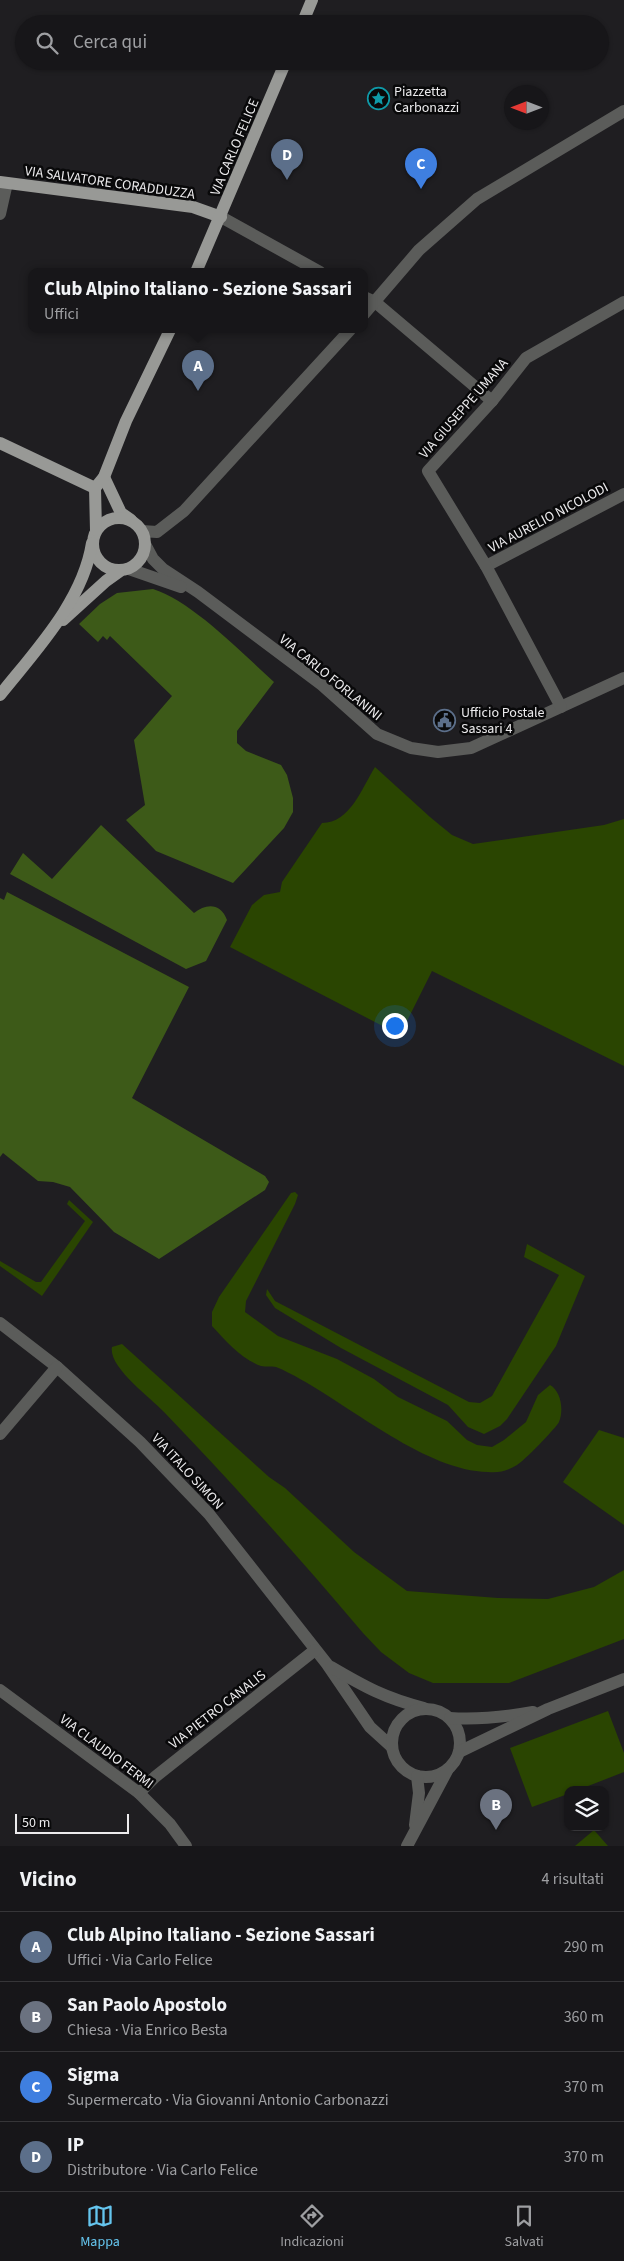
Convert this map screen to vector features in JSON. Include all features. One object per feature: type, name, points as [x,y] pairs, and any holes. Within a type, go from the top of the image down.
[{"type":"main road","points":[[306,15],[312,0]]},
{"type":"main road","name":"VIA CARLO FELICE","points":[[198,268],[282,70]]},
{"type":"main road","name":"VIA SALVATORE CORADDUZZA","points":[[4,183],[193,207],[221,217]]},
{"type":"main road","points":[[0,695],[50,632],[85,571],[96,530],[95,488],[104,477],[126,421],[169,333]]},
{"type":"main road","points":[[0,443],[95,488]]},
{"type":"main road","points":[[50,632],[106,581],[141,559],[146,544],[142,531],[121,512],[104,477]]},
{"type":"main road","points":[[96,530],[102,524],[116,517],[132,521]]},
{"type":"main road","points":[[92,543],[95,555],[103,565],[125,570]]},
{"type":"street","points":[[492,401],[369,300],[419,250],[477,199],[624,111]]},
{"type":"street","points":[[0,214],[4,183]]},
{"type":"street","name":"VIA SALVATORE CORADDUZZA","points":[[221,217],[313,268]]},
{"type":"street","name":"VIA GIUSEPPE UMANA","points":[[561,707],[486,566],[428,471],[492,401],[526,358],[624,302]]},
{"type":"street","points":[[142,531],[157,532],[184,511],[347,333]]},
{"type":"street","name":"VIA AURELIO NICOLODI","points":[[486,566],[624,494]]},
{"type":"street","name":"VIA CARLO FORLANINI","points":[[146,544],[153,560],[322,685],[377,734],[411,748],[438,752],[471,748],[624,678]]},
{"type":"street","name":"VIA CARLO FORLANINI","points":[[125,570],[198,592]]},
{"type":"street","name":"VIA ITALO SIMON","points":[[0,1323],[57,1367],[140,1442],[209,1514],[327,1664],[370,1727],[392,1747]]},
{"type":"street","points":[[0,1434],[57,1367]]},
{"type":"street","name":"VIA PIETRO CANALIS","points":[[139,1793],[155,1777],[315,1650]]},
{"type":"street","name":"VIA ITALO SIMON","points":[[327,1664],[372,1691],[393,1700],[424,1708]]},
{"type":"street","points":[[459,1752],[548,1709],[624,1679]]},
{"type":"street","name":"VIA CLAUDIO FERMI","points":[[0,1690],[139,1793],[170,1824],[186,1846]]},
{"type":"street","points":[[410,1841],[448,1769],[455,1761],[459,1752],[459,1734],[450,1718],[442,1712],[424,1708],[413,1711],[396,1725],[392,1736],[392,1747],[400,1766],[417,1776],[428,1777],[439,1775],[448,1769]]},
{"type":"street","points":[[450,1718],[473,1720],[496,1718],[548,1709]]},
{"type":"street","points":[[410,1841],[418,1804],[417,1776]]},
{"type":"green space","points":[[153,589],[168,595],[200,616],[274,682],[237,731],[237,743],[246,751],[281,765],[287,775],[293,798],[293,812],[284,828],[233,883],[156,851],[126,820],[145,805],[134,740],[172,696],[110,636],[107,640],[103,636],[98,642],[79,624],[100,604],[117,593]]},
{"type":"green space","points":[[375,767],[452,835],[473,844],[604,825],[624,819],[624,1066],[432,971],[400,1035],[230,947],[252,905],[264,895],[280,892],[282,882],[322,823],[332,821],[348,811]]},
{"type":"green space","points":[[101,825],[194,913],[208,906],[221,910],[227,920],[206,961],[186,969],[10,874],[23,853],[52,879]]},
{"type":"green space","points":[[7,892],[189,987],[132,1098],[265,1176],[269,1182],[265,1190],[159,1259],[114,1232],[70,1187],[53,1182],[38,1181],[3,1153],[0,1157],[0,898],[4,900]]},
{"type":"green space","points":[[295,1192],[298,1195],[295,1204],[246,1301],[245,1312],[278,1336],[337,1359],[374,1379],[398,1397],[447,1421],[467,1440],[477,1445],[492,1447],[526,1422],[538,1395],[550,1385],[559,1396],[561,1412],[559,1422],[520,1463],[506,1470],[492,1472],[465,1469],[440,1461],[391,1436],[291,1374],[276,1367],[261,1366],[253,1363],[234,1349],[212,1326],[212,1312],[219,1297],[291,1193]]},
{"type":"green space","points":[[69,1200],[93,1222],[42,1296],[0,1266],[0,1261],[36,1282],[41,1282],[85,1221],[67,1204]]},
{"type":"green space","points":[[527,1244],[585,1276],[556,1346],[507,1419],[500,1426],[484,1434],[468,1427],[448,1405],[341,1348],[275,1308],[266,1295],[267,1289],[275,1301],[469,1402],[480,1403],[492,1396],[559,1275],[524,1257]]},
{"type":"green space","points":[[122,1344],[269,1477],[285,1488],[354,1552],[407,1591],[498,1598],[548,1599],[594,1587],[624,1570],[624,1639],[509,1683],[433,1683],[409,1673],[381,1652],[240,1494],[164,1412],[123,1372],[116,1363],[112,1347]]},
{"type":"green space","points":[[599,1430],[624,1438],[624,1525],[563,1482]]},
{"type":"green space","points":[[608,1711],[624,1753],[624,1772],[588,1786],[564,1786],[564,1795],[532,1807],[510,1748]]},
{"type":"green space","points":[[595,1831],[608,1846],[575,1846]]},
{"type":"place","name":"Piazzetta Carbonazzi","points":[[378,99]]},
{"type":"place","name":"IP","points":[[287,180]]},
{"type":"place","name":"Sigma","points":[[421,189]]},
{"type":"place","name":"Club Alpino Italiano - Sezione Sassari","points":[[198,391]]},
{"type":"place","name":"Ufficio Postale Sassari 4","points":[[445,720]]},
{"type":"place","name":"San Paolo Apostolo","points":[[496,1830]]}]
